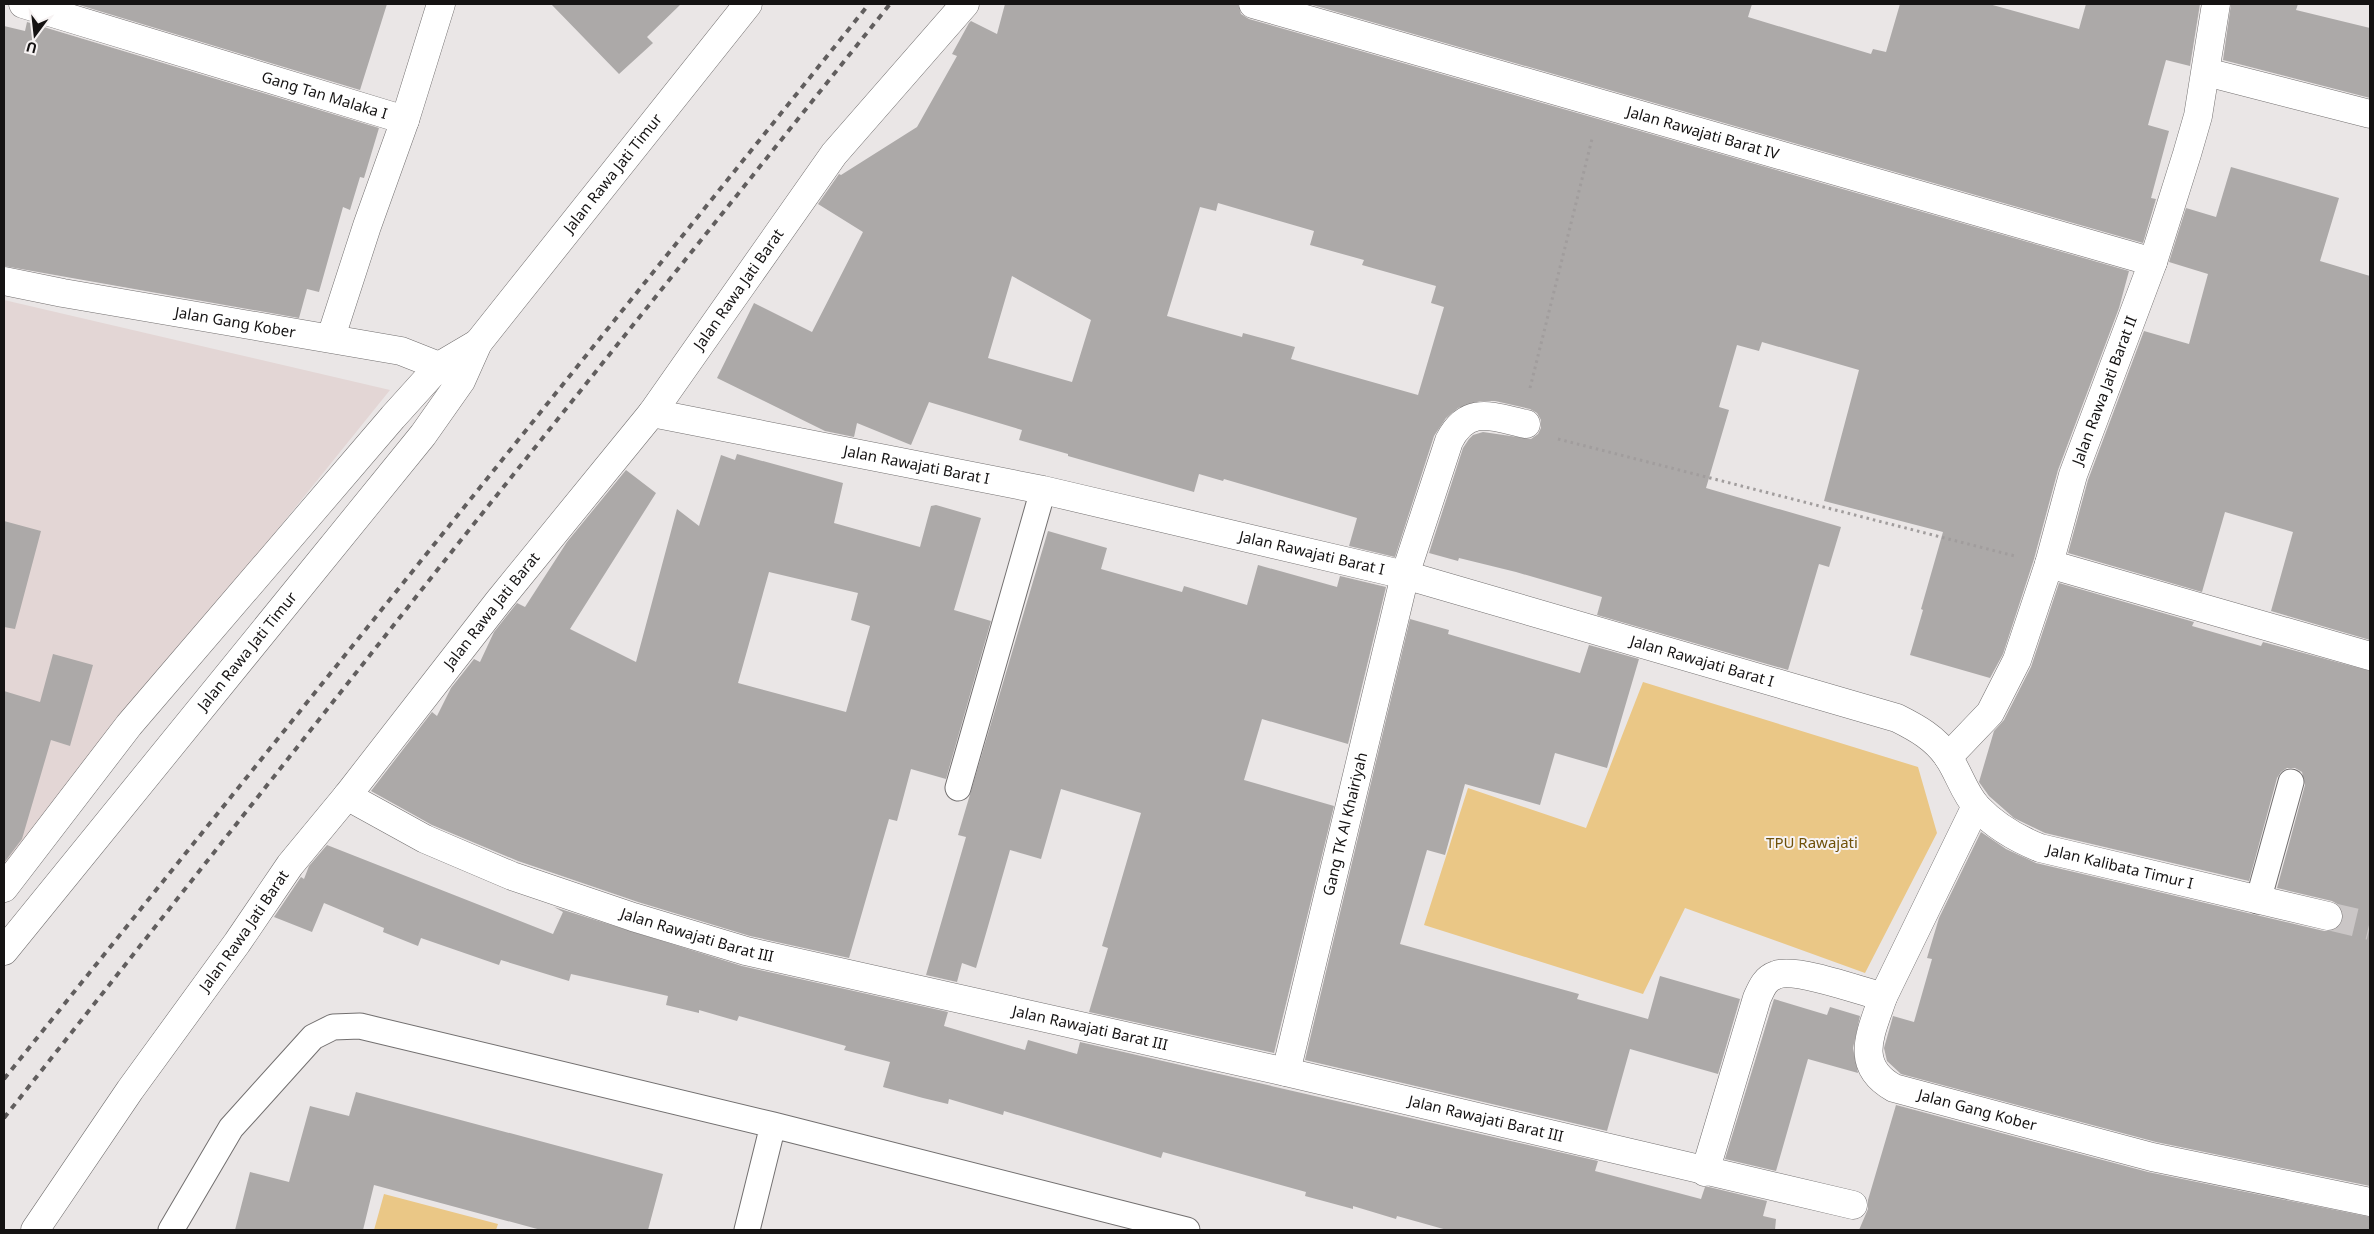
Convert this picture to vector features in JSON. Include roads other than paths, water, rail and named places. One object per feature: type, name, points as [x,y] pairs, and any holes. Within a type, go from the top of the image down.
[{"type":"street","name":"Gang Tan Malaka I","points":[[23,4],[405,120],[330,338]]},
{"type":"street","points":[[405,120],[441,4]]},
{"type":"street","name":"Jalan Rawa Jati Timur","points":[[4,888],[129,725],[478,343],[748,4]]},
{"type":"street","name":"Jalan Rawa Jati Barat","points":[[35,1230],[130,1090],[237,943],[290,865],[347,796],[498,602],[652,413],[834,154],[966,4]]},
{"type":"street","name":"Jalan Rawajati Barat IV","points":[[1253,4],[2153,262]]},
{"type":"street","name":"Jalan Rawa Jati Barat II","points":[[1948,757],[1990,712],[2017,660],[2049,564],[2073,475],[2153,262],[2196,126],[2216,4]]},
{"type":"street","points":[[2206,72],[2370,114]]},
{"type":"street","name":"Jalan Gang Kober","points":[[4,281],[401,352],[450,373]]},
{"type":"street","name":"Jalan Rawa Jati Timur","points":[[4,951],[423,435],[450,373]]},
{"type":"street","name":"Jalan Rawajati Barat I","points":[[652,413],[1043,490],[1405,575],[1897,718],[1919,729],[1933,740],[1948,757]]},
{"type":"street","name":"Gang TK Al Khairiyah","points":[[1286,1072],[1405,575],[1449,441],[1456,426],[1472,417],[1483,415],[1526,424]]},
{"type":"street","points":[[2049,564],[2370,656]]},
{"type":"street","name":"Jalan Kalibata Timur I","points":[[1948,757],[1976,806],[2016,839],[2040,848],[2328,916]]},
{"type":"street","name":"Jalan Rawajati Barat III","points":[[347,796],[425,839],[512,876],[690,934],[765,955],[1286,1072],[1705,1172],[1853,1205]]},
{"type":"street","name":"Jalan Gang Kober","points":[[1976,806],[1883,997],[1869,1043],[1868,1058],[1877,1076],[1894,1088],[2152,1157],[2370,1202]]},
{"type":"street","points":[[1705,1172],[1757,998],[1765,981],[1778,974],[1797,973],[1883,997]]},
{"type":"lane","points":[[958,788],[1043,490]]},
{"type":"lane","points":[[2258,901],[2291,782]]},
{"type":"lane","points":[[171,1230],[231,1128],[313,1037],[333,1028],[360,1026],[773,1125],[1186,1230]]},
{"type":"lane","points":[[747,1230],[773,1125]]},
{"type":"tunnel","points":[[2328,916],[2370,926]]},
{"type":"railway","points":[[4,1079],[869,4]]},
{"type":"railway","points":[[4,1118],[461,540],[890,4]]},
{"type":"park label","name":"TPU Rawajati","points":[[1812,843]]}]
